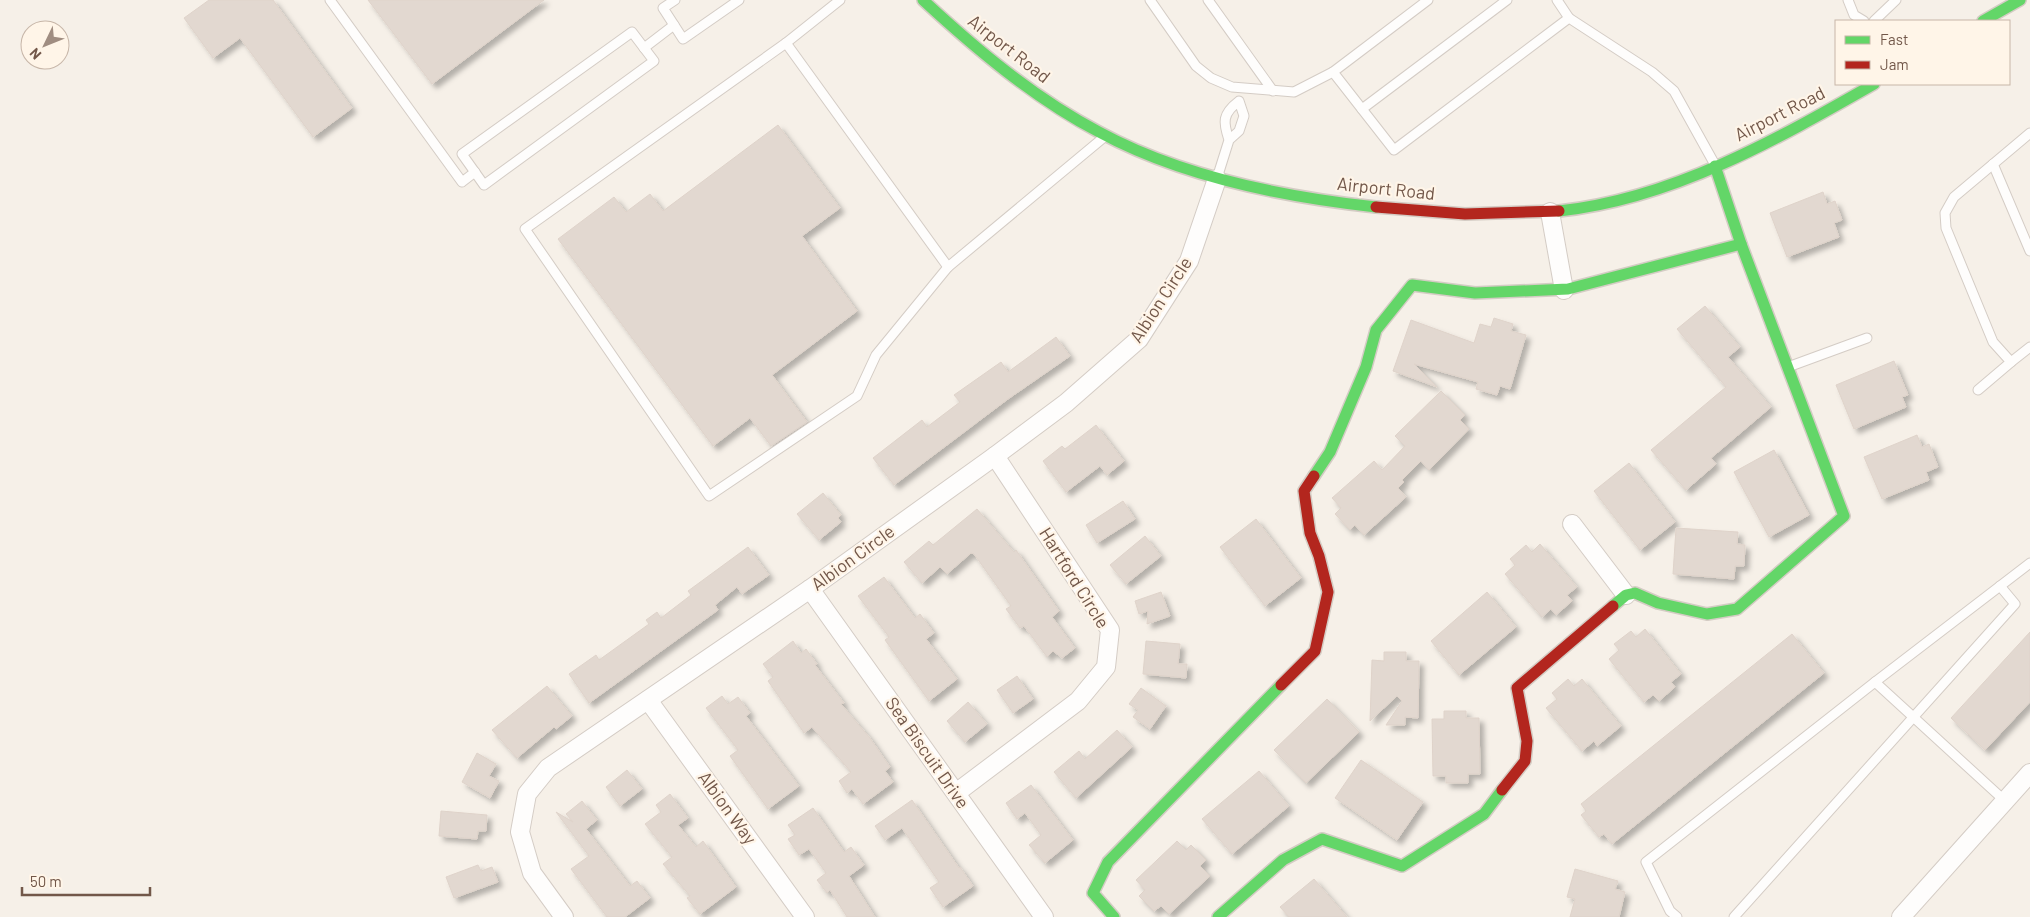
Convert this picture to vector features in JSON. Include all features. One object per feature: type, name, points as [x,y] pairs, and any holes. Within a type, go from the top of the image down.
[{"type":"main road","name":"Airport Road","points":[[923,0],[984,55],[1042,98],[1105,136],[1217,179],[1292,196],[1358,206],[1486,215],[1550,212],[1613,202],[1686,180],[1810,121],[1872,85]]},
{"type":"main road","points":[[1985,20],[2020,0]]},
{"type":"main road","points":[[1218,917],[1283,860],[1322,839],[1402,866],[1484,814],[1525,761],[1527,741],[1517,688],[1626,595],[1635,593],[1658,603],[1707,614],[1737,608],[1844,516],[1740,244],[1715,166]]},
{"type":"main road","points":[[1114,917],[1093,893],[1108,862],[1314,651],[1328,592],[1319,556],[1310,533],[1304,491],[1330,452],[1366,366],[1376,330],[1412,285],[1475,293],[1564,290],[1740,244]]},
{"type":"street","name":"Albion Circle","points":[[564,917],[532,873],[520,832],[527,794],[548,768],[810,589],[995,456],[1066,403],[1139,339],[1189,261],[1217,179]]},
{"type":"street","points":[[1550,212],[1564,290]]},
{"type":"street","name":"Hartford Circle","points":[[956,793],[1078,700],[1106,667],[1110,630],[995,456]]},
{"type":"street","points":[[1572,524],[1626,595]]},
{"type":"street","name":"Sea Biscuit Drive","points":[[810,589],[1044,917]]},
{"type":"street","name":"Albion Way","points":[[648,700],[805,917]]},
{"type":"street","points":[[1901,917],[2030,773]]},
{"type":"lane","points":[[330,0],[462,182],[475,172]]},
{"type":"lane","points":[[675,0],[663,8],[683,39],[739,0]]},
{"type":"lane","points":[[840,0],[786,43],[525,229],[709,496],[857,396],[876,354],[948,267],[1105,136]]},
{"type":"lane","points":[[1150,0],[1196,66],[1211,78],[1232,87],[1294,92],[1333,72],[1428,0]]},
{"type":"lane","points":[[1208,0],[1273,90]]},
{"type":"lane","points":[[1362,109],[1507,0]]},
{"type":"lane","points":[[1557,0],[1569,18],[1652,72],[1674,91],[1715,166]]},
{"type":"lane","points":[[1848,0],[1854,15],[1862,20]]},
{"type":"lane","points":[[1875,20],[1896,0]]},
{"type":"lane","points":[[1333,72],[1394,150],[1569,18]]},
{"type":"lane","points":[[644,48],[674,25]]},
{"type":"lane","points":[[632,32],[654,61],[484,185],[475,172],[462,154],[632,32]]},
{"type":"lane","points":[[786,43],[948,267]]},
{"type":"lane","points":[[1229,140],[1224,124],[1229,109],[1239,101],[1243,88]]},
{"type":"lane","points":[[1217,179],[1229,140],[1239,131],[1244,116],[1239,101]]},
{"type":"lane","points":[[2011,362],[1994,342],[1946,228],[1945,213],[1954,197],[2030,133]]},
{"type":"lane","points":[[1993,164],[2030,250]]},
{"type":"lane","points":[[1788,368],[1867,338]]},
{"type":"lane","points":[[1978,390],[2030,348]]},
{"type":"lane","points":[[1677,917],[1670,911],[1646,862],[2030,563]]},
{"type":"lane","points":[[1734,917],[2015,604],[2000,586]]},
{"type":"lane","points":[[1876,682],[2006,801]]},
{"type":"building","points":[[209,0],[273,0],[352,108],[313,137],[240,38],[213,58],[184,18]]},
{"type":"building","points":[[368,0],[544,0],[432,84]]},
{"type":"building","points":[[778,125],[840,208],[802,236],[857,311],[772,375],[807,422],[771,446],[750,418],[713,446],[558,239],[614,197],[626,212],[650,194],[663,211]]},
{"type":"building","points":[[1823,192],[1827,204],[1835,201],[1842,220],[1834,223],[1839,237],[1787,257],[1770,213]]},
{"type":"building","points":[[1705,306],[1740,347],[1728,357],[1771,407],[1711,458],[1716,464],[1686,490],[1651,450],[1726,387],[1677,329]]},
{"type":"building","points":[[1494,318],[1513,324],[1511,331],[1526,335],[1510,389],[1500,386],[1497,395],[1476,389],[1478,382],[1414,364],[1437,387],[1393,371],[1411,320],[1474,343],[1480,324],[1491,327]]},
{"type":"building","points":[[1056,337],[1070,356],[1008,399],[894,485],[873,458],[922,420],[927,427],[960,402],[954,395],[1001,362],[1008,372]]},
{"type":"building","points":[[1894,361],[1908,395],[1902,397],[1906,407],[1854,429],[1836,385]]},
{"type":"building","points":[[1441,391],[1465,415],[1460,420],[1469,429],[1429,470],[1421,461],[1402,480],[1404,482],[1398,488],[1406,497],[1364,535],[1355,525],[1350,530],[1335,514],[1341,508],[1332,498],[1374,461],[1382,470],[1405,446],[1395,436]]},
{"type":"building","points":[[1096,425],[1124,461],[1107,475],[1100,466],[1066,492],[1043,461],[1062,446],[1065,449]]},
{"type":"building","points":[[1917,435],[1922,447],[1929,444],[1938,467],[1926,472],[1929,480],[1882,499],[1864,457]]},
{"type":"building","points":[[1774,450],[1809,515],[1769,537],[1734,472]]},
{"type":"building","points":[[1629,463],[1675,522],[1640,550],[1594,491]]},
{"type":"building","points":[[823,493],[841,515],[838,518],[841,522],[819,540],[797,514]]},
{"type":"building","points":[[1123,501],[1135,519],[1097,543],[1086,525]]},
{"type":"building","points":[[977,509],[1014,552],[1016,550],[1059,611],[1052,617],[1075,648],[1062,658],[1053,651],[1047,657],[1024,626],[1020,628],[1006,609],[1011,606],[974,554],[971,553],[947,574],[940,567],[922,583],[904,562],[929,541],[933,545]]},
{"type":"building","points":[[1256,519],[1301,578],[1265,606],[1220,547]]},
{"type":"building","points":[[1676,528],[1738,532],[1737,544],[1745,545],[1744,566],[1735,566],[1734,579],[1673,574]]},
{"type":"building","points":[[1145,536],[1161,556],[1126,584],[1110,565]]},
{"type":"building","points":[[1540,544],[1577,587],[1567,595],[1572,601],[1556,615],[1551,609],[1542,617],[1505,574],[1515,565],[1510,559],[1526,545],[1532,552]]},
{"type":"building","points":[[748,547],[769,575],[742,594],[737,587],[715,605],[718,610],[589,703],[569,674],[596,655],[599,660],[649,624],[646,620],[657,612],[661,618],[691,595],[688,591]]},
{"type":"building","points":[[884,577],[915,618],[920,614],[934,633],[926,639],[957,679],[929,701],[885,640],[889,637],[858,596]]},
{"type":"building","points":[[1161,592],[1170,616],[1147,624],[1148,611],[1139,614],[1135,601]]},
{"type":"building","points":[[1487,592],[1516,627],[1459,675],[1431,641]]},
{"type":"building","points":[[1645,629],[1681,674],[1671,682],[1675,687],[1659,701],[1653,695],[1644,702],[1609,659],[1619,650],[1614,644],[1631,631],[1636,637]]},
{"type":"building","points":[[2030,632],[2030,702],[1985,750],[1951,718]]},
{"type":"building","points":[[1792,634],[1824,673],[1612,844],[1604,834],[1599,837],[1581,815],[1586,811],[1581,804]]},
{"type":"building","points":[[793,641],[801,653],[806,649],[817,664],[815,665],[844,703],[841,704],[870,738],[890,767],[885,771],[893,782],[863,804],[852,789],[847,793],[839,781],[851,772],[812,727],[804,733],[768,681],[773,677],[763,664]]},
{"type":"building","points":[[1146,641],[1180,644],[1178,664],[1187,664],[1186,678],[1143,674]]},
{"type":"building","points":[[1384,652],[1406,652],[1406,661],[1419,661],[1418,718],[1405,717],[1405,725],[1386,725],[1402,701],[1397,696],[1370,721],[1372,660],[1384,661]]},
{"type":"building","points":[[1017,676],[1033,699],[1013,713],[997,690]]},
{"type":"building","points":[[1568,679],[1574,686],[1582,679],[1621,726],[1597,746],[1594,741],[1582,751],[1546,708],[1557,699],[1552,693]]},
{"type":"building","points":[[547,686],[572,716],[556,729],[554,727],[517,758],[492,730]]},
{"type":"building","points":[[1141,688],[1166,706],[1150,729],[1133,717],[1138,710],[1129,704]]},
{"type":"building","points":[[722,696],[728,704],[738,697],[750,713],[746,716],[799,786],[768,809],[730,756],[738,750],[706,708]]},
{"type":"building","points":[[1327,699],[1359,732],[1306,783],[1274,750]]},
{"type":"building","points":[[968,702],[987,724],[965,742],[947,721]]},
{"type":"building","points":[[1444,711],[1466,711],[1466,718],[1479,718],[1480,774],[1468,774],[1468,783],[1446,783],[1446,776],[1433,776],[1432,719],[1444,719]]},
{"type":"building","points":[[1117,730],[1132,747],[1076,798],[1054,772],[1079,751],[1085,759]]},
{"type":"building","points":[[477,753],[496,764],[489,776],[499,781],[490,798],[462,782]]},
{"type":"building","points":[[1361,760],[1423,802],[1397,840],[1335,798]]},
{"type":"building","points":[[627,770],[642,789],[620,806],[606,787]]},
{"type":"building","points":[[1259,771],[1289,806],[1232,854],[1202,819]]},
{"type":"building","points":[[1031,785],[1073,840],[1045,863],[1029,845],[1041,835],[1025,813],[1017,819],[1006,803]]},
{"type":"building","points":[[670,794],[688,818],[678,825],[696,847],[703,841],[736,887],[700,914],[687,898],[690,896],[663,864],[672,857],[645,824],[661,812],[656,805]]},
{"type":"building","points":[[912,800],[973,886],[943,907],[930,888],[939,882],[902,828],[885,840],[875,826]]},
{"type":"building","points":[[582,801],[597,820],[586,829],[630,886],[637,881],[650,898],[625,917],[607,917],[571,869],[589,856],[556,812],[573,822],[566,814]]},
{"type":"building","points":[[813,808],[844,852],[851,847],[864,865],[849,876],[875,917],[847,917],[830,890],[827,893],[817,880],[826,873],[809,849],[799,855],[788,839],[795,835],[788,825]]},
{"type":"building","points":[[441,811],[487,815],[486,831],[478,831],[477,839],[439,836]]},
{"type":"building","points":[[1177,841],[1186,850],[1191,845],[1206,860],[1200,866],[1210,876],[1169,914],[1161,906],[1154,911],[1139,896],[1145,890],[1136,880]]},
{"type":"building","points":[[478,865],[481,871],[492,867],[498,882],[454,898],[446,877]]},
{"type":"building","points":[[1575,869],[1618,881],[1615,889],[1625,892],[1619,917],[1570,917],[1575,899],[1567,897]]},
{"type":"building","points":[[1314,879],[1347,917],[1289,917],[1280,907]]},
{"type":"traffic: fast","points":[[923,0],[1006,72],[1075,119],[1131,148],[1199,173],[1234,183],[1269,191],[1376,207]]},
{"type":"traffic: fast","points":[[1985,20],[2020,0]]},
{"type":"traffic: fast","points":[[1559,211],[1601,204],[1642,194],[1722,164],[1761,146],[1872,85]]},
{"type":"traffic: fast","points":[[1613,606],[1626,595],[1635,593],[1658,603],[1707,614],[1737,609],[1844,516],[1741,244],[1715,166]]},
{"type":"traffic: fast","points":[[1314,476],[1330,452],[1366,367],[1376,330],[1412,285],[1475,293],[1568,289],[1741,244]]},
{"type":"traffic: fast","points":[[1114,917],[1093,893],[1108,862],[1281,685]]},
{"type":"traffic: fast","points":[[1218,917],[1283,860],[1322,839],[1402,866],[1484,814],[1502,790]]},
{"type":"traffic: jam","points":[[1376,207],[1465,214],[1559,211]]},
{"type":"traffic: jam","points":[[1281,685],[1315,651],[1328,592],[1319,556],[1310,533],[1304,491],[1314,476]]},
{"type":"traffic: jam","points":[[1502,790],[1525,761],[1527,741],[1517,688],[1613,606]]}]
